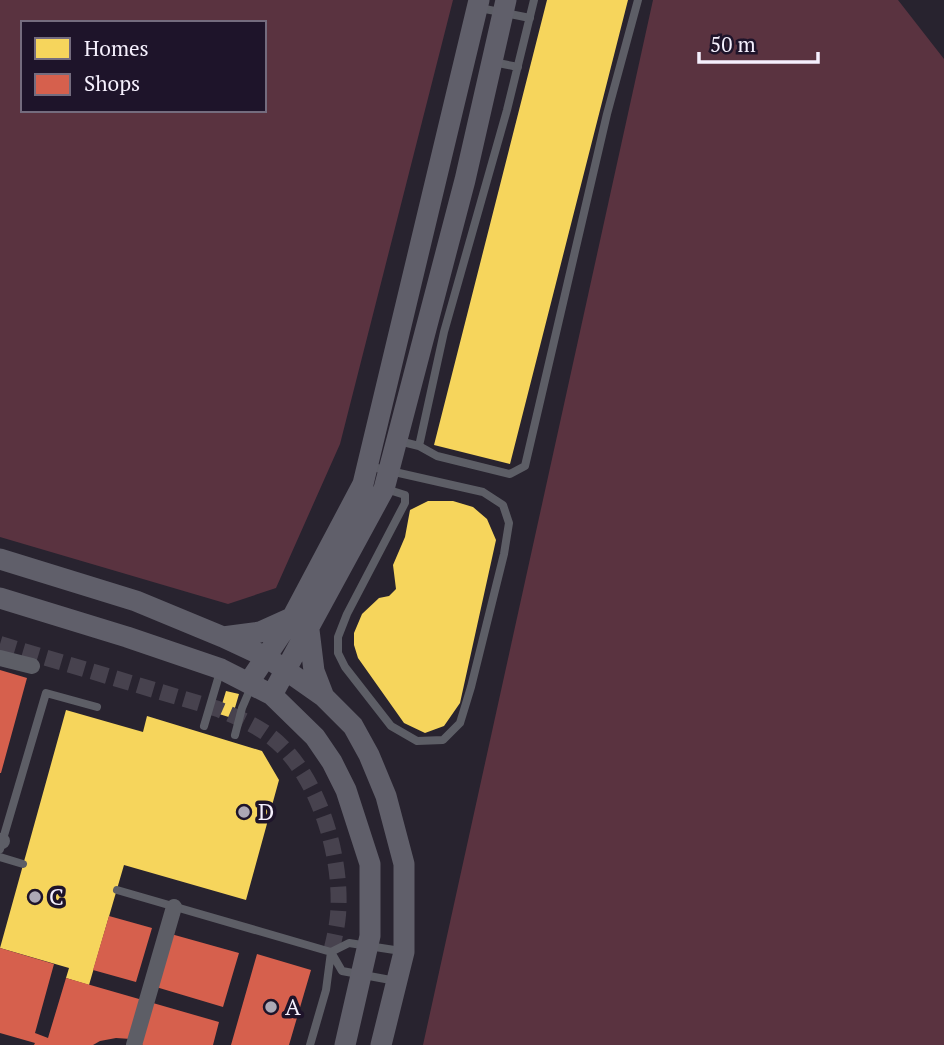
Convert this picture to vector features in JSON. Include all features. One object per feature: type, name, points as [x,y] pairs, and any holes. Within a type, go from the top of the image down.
[{"type":"street","points":[[272,695],[287,671],[301,624],[365,475],[478,4]]},
{"type":"street","points":[[251,683],[266,657],[301,624],[387,480],[465,180],[504,6]]},
{"type":"street","points":[[0,559],[135,601],[223,636],[266,657],[287,671],[324,698],[353,726],[369,755],[386,796],[404,864],[404,952],[381,1045]]},
{"type":"street","points":[[0,598],[127,636],[221,669],[272,695],[316,737],[346,790],[370,864],[370,936],[345,1045]]},
{"type":"street","points":[[223,636],[301,624]]},
{"type":"street","points":[[301,624],[324,698]]},
{"type":"street","points":[[0,658],[32,666]]},
{"type":"street","points":[[134,1045],[174,907]]},
{"type":"street","points":[[390,1007],[394,1045]]},
{"type":"lane","points":[[419,446],[444,332],[534,0]]},
{"type":"lane","points":[[397,440],[419,446],[437,456],[510,474],[525,466],[607,114],[638,0]]},
{"type":"lane","points":[[478,4],[504,6],[530,18]]},
{"type":"lane","points":[[492,61],[518,67]]},
{"type":"lane","points":[[365,475],[483,492],[503,505],[509,523],[504,554],[471,687],[460,723],[443,740],[417,741],[391,726],[345,667],[338,653],[338,637],[347,614],[405,503],[405,495],[387,480],[365,475]]},
{"type":"lane","points":[[204,726],[221,669]]},
{"type":"lane","points":[[235,735],[251,683]]},
{"type":"lane","points":[[23,864],[1,847],[46,693],[97,707]]},
{"type":"lane","points":[[117,890],[331,952],[349,943],[404,952]]},
{"type":"lane","points":[[331,952],[342,971],[396,981]]},
{"type":"lane","points":[[310,1045],[326,990],[331,952]]},
{"type":"shaded area","points":[[0,0],[453,0],[340,444],[276,588],[228,604],[0,537]]},
{"type":"shaded area","points":[[653,0],[898,0],[944,59],[944,1045],[423,1045]]},
{"type":"building: Homes","points":[[547,0],[628,0],[510,464],[434,445]]},
{"type":"building: Homes","points":[[428,501],[453,501],[473,507],[487,519],[496,540],[460,703],[444,726],[425,733],[404,723],[358,658],[354,633],[362,614],[379,598],[389,596],[396,589],[393,565],[405,537],[410,510]]},
{"type":"building: Homes","points":[[226,691],[239,694],[232,718],[219,714]]},
{"type":"building: Homes","points":[[66,710],[143,732],[147,716],[262,751],[279,780],[246,900],[124,865],[89,985],[66,978],[69,968],[0,948]]},
{"type":"building: Shops","points":[[0,670],[27,678],[1,773],[0,773]]},
{"type":"building: Shops","points":[[109,916],[152,928],[136,982],[93,970]]},
{"type":"building: Shops","points":[[171,934],[239,953],[223,1007],[156,987]]},
{"type":"building: Shops","points":[[0,948],[54,964],[35,1033],[48,1038],[66,978],[219,1022],[213,1045],[143,1045],[131,1039],[116,1038],[93,1045],[34,1045],[35,1043],[0,1033]]},
{"type":"building: Shops","name":"A","points":[[257,954],[311,970],[289,1045],[231,1045]]},
{"type":"tunnel","points":[[0,644],[218,709],[270,736],[302,771],[324,817],[336,868],[338,892],[338,920],[331,952]]},
{"type":"place","name":"D","points":[[244,812]]},
{"type":"place","name":"C","points":[[35,897]]},
{"type":"place","name":"A","points":[[271,1007]]}]
